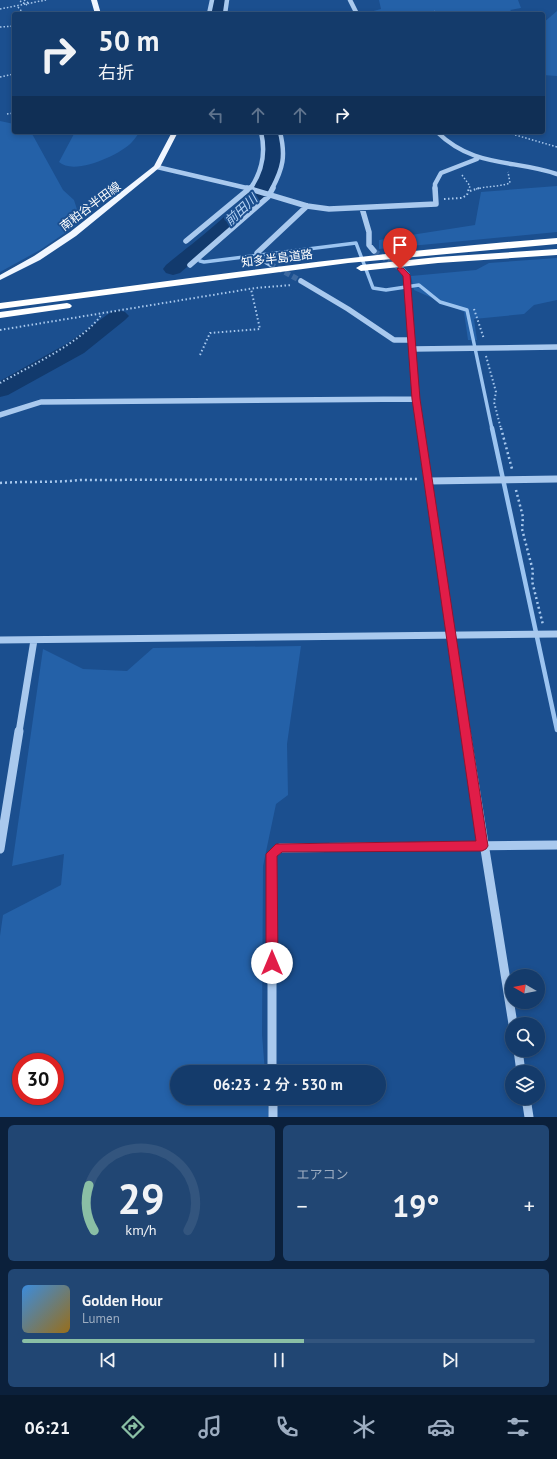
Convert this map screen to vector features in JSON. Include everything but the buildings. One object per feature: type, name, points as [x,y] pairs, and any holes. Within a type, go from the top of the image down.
[{"type":"highway","name":"知多半島道路","points":[[0,306],[275,270],[434,252],[557,242]]},
{"type":"highway","name":"知多半島道路","points":[[0,315],[262,279],[438,260],[557,252]]},
{"type":"main road","points":[[94,0],[97,12]]},
{"type":"main road","name":"南粕谷半田線","points":[[0,278],[37,258],[73,234],[157,167],[174,134]]},
{"type":"street","points":[[209,12],[212,0]]},
{"type":"street","points":[[225,12],[227,0]]},
{"type":"street","points":[[350,0],[356,12]]},
{"type":"street","points":[[186,241],[250,190],[257,178],[263,161],[264,149],[261,134]]},
{"type":"street","points":[[190,265],[269,195],[280,174],[283,162],[284,148],[280,134]]},
{"type":"street","points":[[439,134],[455,148],[477,158],[505,163],[523,164],[557,174]]},
{"type":"street","points":[[157,167],[307,206],[329,209],[436,204],[435,184],[441,173],[477,158]]},
{"type":"street","points":[[270,264],[260,258],[257,253],[307,206]]},
{"type":"street","points":[[362,208],[369,232],[369,245],[374,251]]},
{"type":"street","points":[[400,269],[407,275],[410,340],[413,349],[416,399],[482,846],[512,1017]]},
{"type":"street","points":[[303,282],[348,309],[394,340],[410,340]]},
{"type":"street","points":[[413,349],[557,347]]},
{"type":"street","points":[[0,415],[41,402],[416,399]]},
{"type":"street","points":[[428,480],[557,479]]},
{"type":"street","points":[[0,640],[557,634]]},
{"type":"street","points":[[0,849],[34,640]]},
{"type":"street","points":[[272,1065],[272,854],[280,848],[557,845]]},
{"type":"street","points":[[273,1105],[273,1117]]},
{"type":"street","points":[[527,1105],[529,1117]]},
{"type":"path","points":[[20,0],[27,5]]},
{"type":"path","points":[[24,0],[31,4]]},
{"type":"path","points":[[0,9],[18,7],[46,0]]},
{"type":"path","points":[[18,7],[22,12]]},
{"type":"path","points":[[0,27],[12,26]]},
{"type":"path","points":[[0,77],[12,74]]},
{"type":"path","points":[[7,114],[12,113]]},
{"type":"path","points":[[512,134],[557,147]]},
{"type":"path","points":[[470,191],[484,187],[499,187],[510,183],[505,163]]},
{"type":"path","points":[[436,202],[467,196],[470,191],[470,186],[461,172]]},
{"type":"path","points":[[0,330],[251,289],[303,282]]},
{"type":"path","points":[[200,355],[210,333],[260,329],[251,289]]},
{"type":"path","points":[[474,309],[487,348]]},
{"type":"path","points":[[0,383],[76,338],[92,327],[102,314]]},
{"type":"path","points":[[0,483],[32,481],[56,483],[76,480],[172,481],[307,478],[428,480]]},
{"type":"shaded area","points":[[379,0],[518,0],[521,8],[510,10],[512,12],[370,12],[381,9]]},
{"type":"shaded area","points":[[557,11],[557,76],[545,75],[545,21]]},
{"type":"shaded area","points":[[0,121],[12,124],[12,134],[32,134],[63,190],[74,200],[81,222],[40,250],[0,272]]},
{"type":"shaded area","points":[[74,134],[138,134],[133,141],[118,153],[97,162],[75,167],[66,166],[59,162]]},
{"type":"shaded area","points":[[557,186],[557,232],[379,249],[379,240],[475,225],[481,192]]},
{"type":"shaded area","points":[[557,258],[557,300],[534,305],[524,314],[474,319],[477,340],[468,340],[464,312],[414,290],[411,276],[476,270],[489,263]]},
{"type":"shaded area","points":[[301,646],[287,744],[288,795],[276,804],[263,866],[262,1035],[264,1065],[170,1065],[170,1105],[268,1105],[269,1117],[0,1117],[0,936],[3,915],[61,885],[64,854],[12,866],[43,649],[83,669],[127,671],[153,648]]},
{"type":"waterway","name":"前田川","points":[[217,12],[219,0]]},
{"type":"waterway","name":"前田川","points":[[173,269],[240,211],[260,189],[268,176],[272,163],[273,148],[270,134]]},
{"type":"waterway","points":[[200,261],[204,262],[356,243],[373,288],[386,290],[419,285],[440,302],[467,310],[492,429]]},
{"type":"waterway","name":"前田川","points":[[0,390],[76,348],[118,316]]},
{"type":"waterway","points":[[492,428],[557,730]]},
{"type":"tunnel","points":[[374,251],[401,269]]},
{"type":"tunnel","points":[[270,264],[301,281]]},
{"type":"route","points":[[272,963],[272,854],[280,848],[482,846],[416,399],[413,349],[410,340],[407,275],[400,269]]}]
